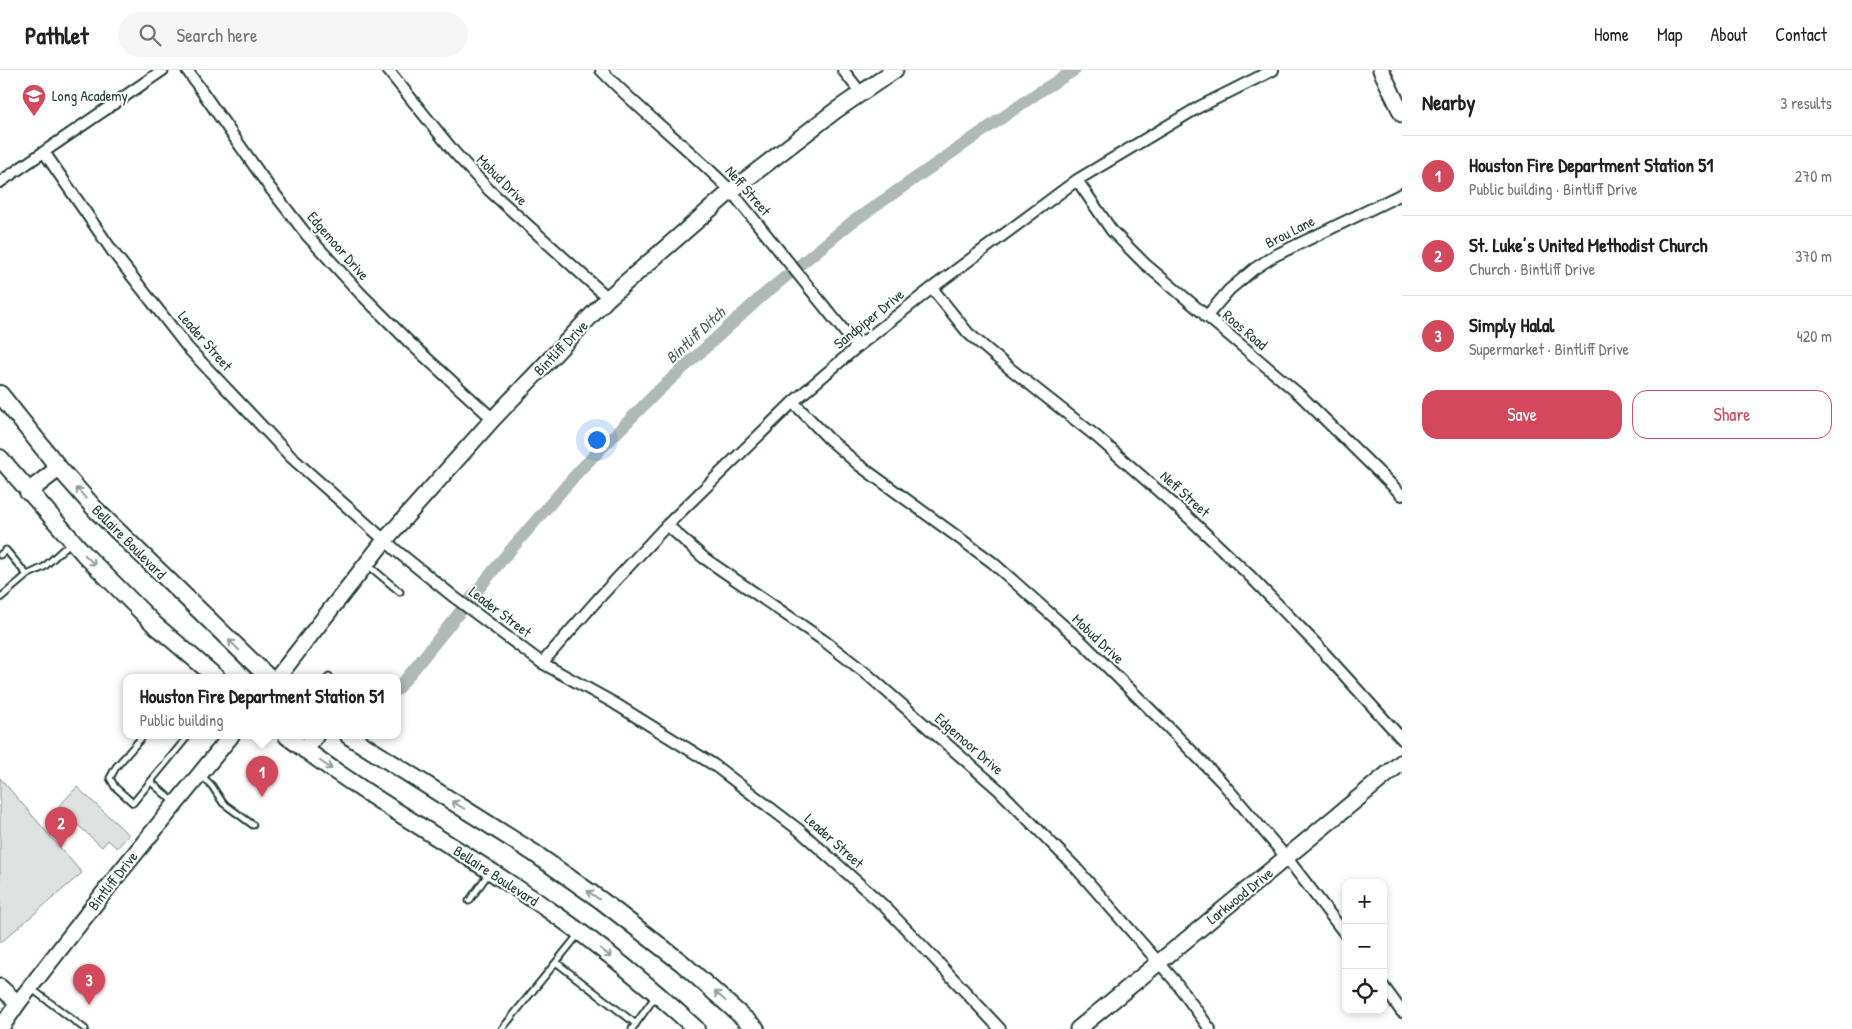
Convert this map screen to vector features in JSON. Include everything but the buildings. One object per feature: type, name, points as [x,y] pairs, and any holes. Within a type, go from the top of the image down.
[{"type":"main road","name":"Bellaire Boulevard","points":[[0,394],[59,468],[128,541],[265,674]]},
{"type":"main road","points":[[0,458],[73,541],[154,624],[212,674]]},
{"type":"main road","points":[[28,492],[59,468]]},
{"type":"main road","name":"Bellaire Boulevard","points":[[291,739],[368,793],[548,909],[657,993],[696,1029]]},
{"type":"main road","points":[[305,750],[313,739]]},
{"type":"main road","points":[[354,739],[534,853],[602,901],[682,964],[756,1029]]},
{"type":"street","points":[[0,182],[163,70]]},
{"type":"street","name":"Edgemoor Drive","points":[[187,70],[266,184],[306,234],[360,293],[410,343],[493,419]]},
{"type":"street","name":"Mobud Drive","points":[[388,70],[454,152],[489,190],[608,298]]},
{"type":"street","name":"Neff Street","points":[[601,70],[628,98],[731,190],[801,280],[857,347]]},
{"type":"street","points":[[843,70],[862,93]]},
{"type":"street","name":"Bintliff Drive","points":[[280,674],[384,540],[493,419],[608,298],[731,190],[835,111],[895,70]]},
{"type":"street","name":"Sandpiper Drive","points":[[542,663],[667,525],[793,402],[857,347],[932,288],[1077,180],[1199,107],[1273,70]]},
{"type":"street","points":[[1381,70],[1402,114]]},
{"type":"street","name":"Leader Street","points":[[44,152],[113,252],[188,348],[291,457],[384,540],[454,597],[542,663],[614,703],[714,765],[799,830],[884,906],[1000,1029]]},
{"type":"street","name":"Roos Road","points":[[1077,180],[1112,231],[1145,264],[1300,395],[1402,495]]},
{"type":"street","name":"Brou Lane","points":[[1206,317],[1229,290],[1254,269],[1274,256],[1402,194]]},
{"type":"street","name":"Neff Street","points":[[932,288],[948,310],[968,332],[1008,367],[1097,437],[1188,516],[1250,575],[1316,644],[1402,740]]},
{"type":"street","name":"Mobud Drive","points":[[793,402],[859,466],[992,562],[1083,643],[1221,781],[1286,857],[1342,930]]},
{"type":"street","name":"Edgemoor Drive","points":[[667,525],[704,558],[823,640],[867,674],[992,784],[1076,868],[1175,981],[1210,1029]]},
{"type":"street","name":"Bintliff Drive","points":[[0,1029],[30,987],[229,739]]},
{"type":"street","name":"Larkwood Drive","points":[[1078,1029],[1402,762]]},
{"type":"street","points":[[0,987],[18,1003]]},
{"type":"street","points":[[1387,991],[1402,1012]]},
{"type":"lane","points":[[0,598],[26,575],[44,567],[73,541]]},
{"type":"lane","points":[[0,555],[6,550],[26,575]]},
{"type":"lane","points":[[366,564],[400,592]]},
{"type":"lane","points":[[140,739],[116,767],[110,778],[115,787],[133,803],[186,739]]},
{"type":"lane","points":[[200,774],[212,786],[223,803],[253,825]]},
{"type":"lane","points":[[151,782],[176,803]]},
{"type":"lane","points":[[469,901],[490,872]]},
{"type":"lane","points":[[502,1029],[580,932]]},
{"type":"lane","points":[[557,962],[636,1024]]},
{"type":"lane","points":[[30,987],[85,1029]]},
{"type":"lane","points":[[632,1029],[657,993]]},
{"type":"shaded area","points":[[0,778],[82,873],[0,943]]},
{"type":"shaded area","points":[[77,787],[129,835],[117,848],[108,840],[102,847],[58,807]]},
{"type":"waterway","name":"Bintliff Ditch","points":[[401,685],[501,561],[578,472],[657,392],[761,297],[851,223],[1039,92],[1075,70]]},
{"type":"place","name":"Long Academy","points":[[34,117]]},
{"type":"place","name":"Houston Fire Department Station 51","points":[[262,797]]},
{"type":"place","name":"St. Luke’s United Methodist Church","points":[[61,848]]},
{"type":"place","name":"Simply Halal","points":[[89,1005]]}]
